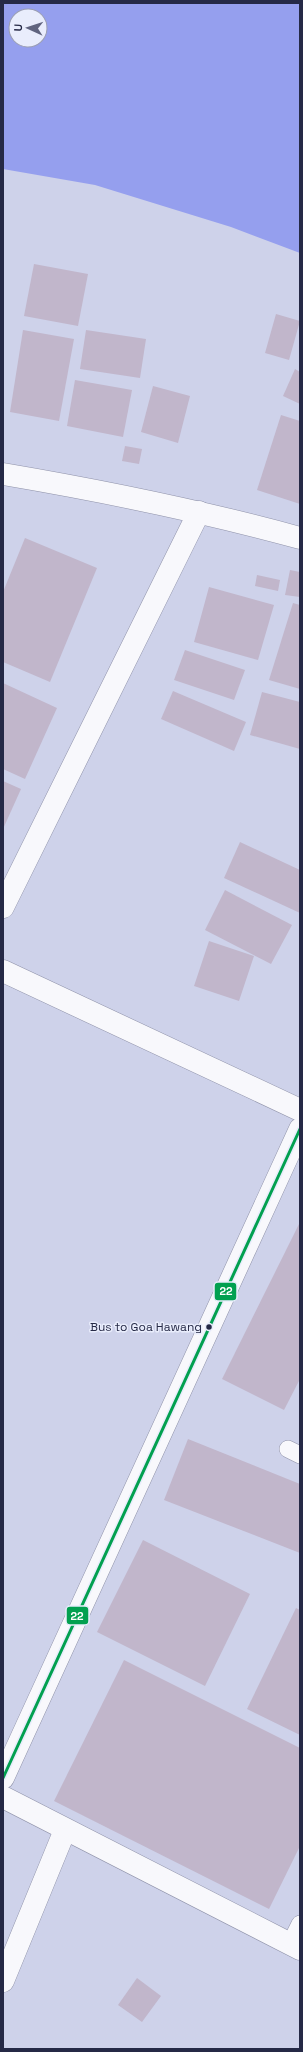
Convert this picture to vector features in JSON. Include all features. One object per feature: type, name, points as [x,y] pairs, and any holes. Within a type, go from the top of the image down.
[{"type":"main road","points":[[3,474],[75,486],[199,512],[300,538]]},
{"type":"main road","points":[[3,906],[199,512]]},
{"type":"main road","points":[[3,971],[300,1110]]},
{"type":"main road","points":[[3,1778],[300,1129]]},
{"type":"main road","points":[[3,1797],[65,1830],[295,1946]]},
{"type":"main road","points":[[3,1981],[65,1830]]},
{"type":"lane","points":[[295,1946],[300,1924]]},
{"type":"water","points":[[3,3],[300,3],[300,253],[231,227],[95,185],[3,169]]},
{"type":"building","points":[[34,264],[88,274],[78,326],[24,316]]},
{"type":"building","points":[[276,314],[300,321],[289,360],[265,353]]},
{"type":"building","points":[[23,330],[74,339],[59,421],[10,412]]},
{"type":"building","points":[[86,330],[146,339],[140,378],[80,369]]},
{"type":"building","points":[[295,369],[300,372],[300,404],[283,396]]},
{"type":"building","points":[[75,380],[132,390],[123,437],[67,426]]},
{"type":"building","points":[[153,386],[190,396],[178,443],[141,432]]},
{"type":"building","points":[[281,415],[300,421],[300,504],[257,490]]},
{"type":"building","points":[[125,446],[142,449],[139,464],[122,461]]},
{"type":"building","points":[[25,538],[97,568],[50,682],[3,662],[3,592]]},
{"type":"building","points":[[290,570],[300,572],[300,597],[285,595]]},
{"type":"building","points":[[257,575],[280,580],[278,591],[255,586]]},
{"type":"building","points":[[209,587],[274,605],[258,660],[194,642]]},
{"type":"building","points":[[293,603],[300,605],[300,689],[269,680]]},
{"type":"building","points":[[185,650],[245,670],[234,700],[174,680]]},
{"type":"building","points":[[3,683],[57,708],[25,779],[3,769]]},
{"type":"building","points":[[173,691],[246,722],[234,751],[161,719]]},
{"type":"building","points":[[262,692],[300,702],[300,749],[250,735]]},
{"type":"building","points":[[3,781],[21,789],[3,829]]},
{"type":"building","points":[[240,842],[300,870],[300,913],[224,878]]},
{"type":"building","points":[[225,890],[292,925],[271,964],[205,930]]},
{"type":"building","points":[[209,941],[254,956],[239,1001],[194,986]]},
{"type":"building","points":[[300,1222],[300,1379],[284,1410],[222,1379]]},
{"type":"building","points":[[188,1439],[300,1484],[300,1553],[164,1500]]},
{"type":"building","points":[[143,1540],[250,1594],[205,1686],[97,1632]]},
{"type":"building","points":[[296,1608],[300,1610],[300,1735],[247,1709]]},
{"type":"building","points":[[124,1660],[300,1748],[300,1846],[269,1909],[54,1801]]},
{"type":"building","points":[[137,1978],[161,1996],[142,2022],[118,2005]]},
{"type":"transit line","name":"22","points":[[3,1778],[300,1129]]},
{"type":"place","name":"Bus to Goa Hawang","points":[[209,1327]]}]
